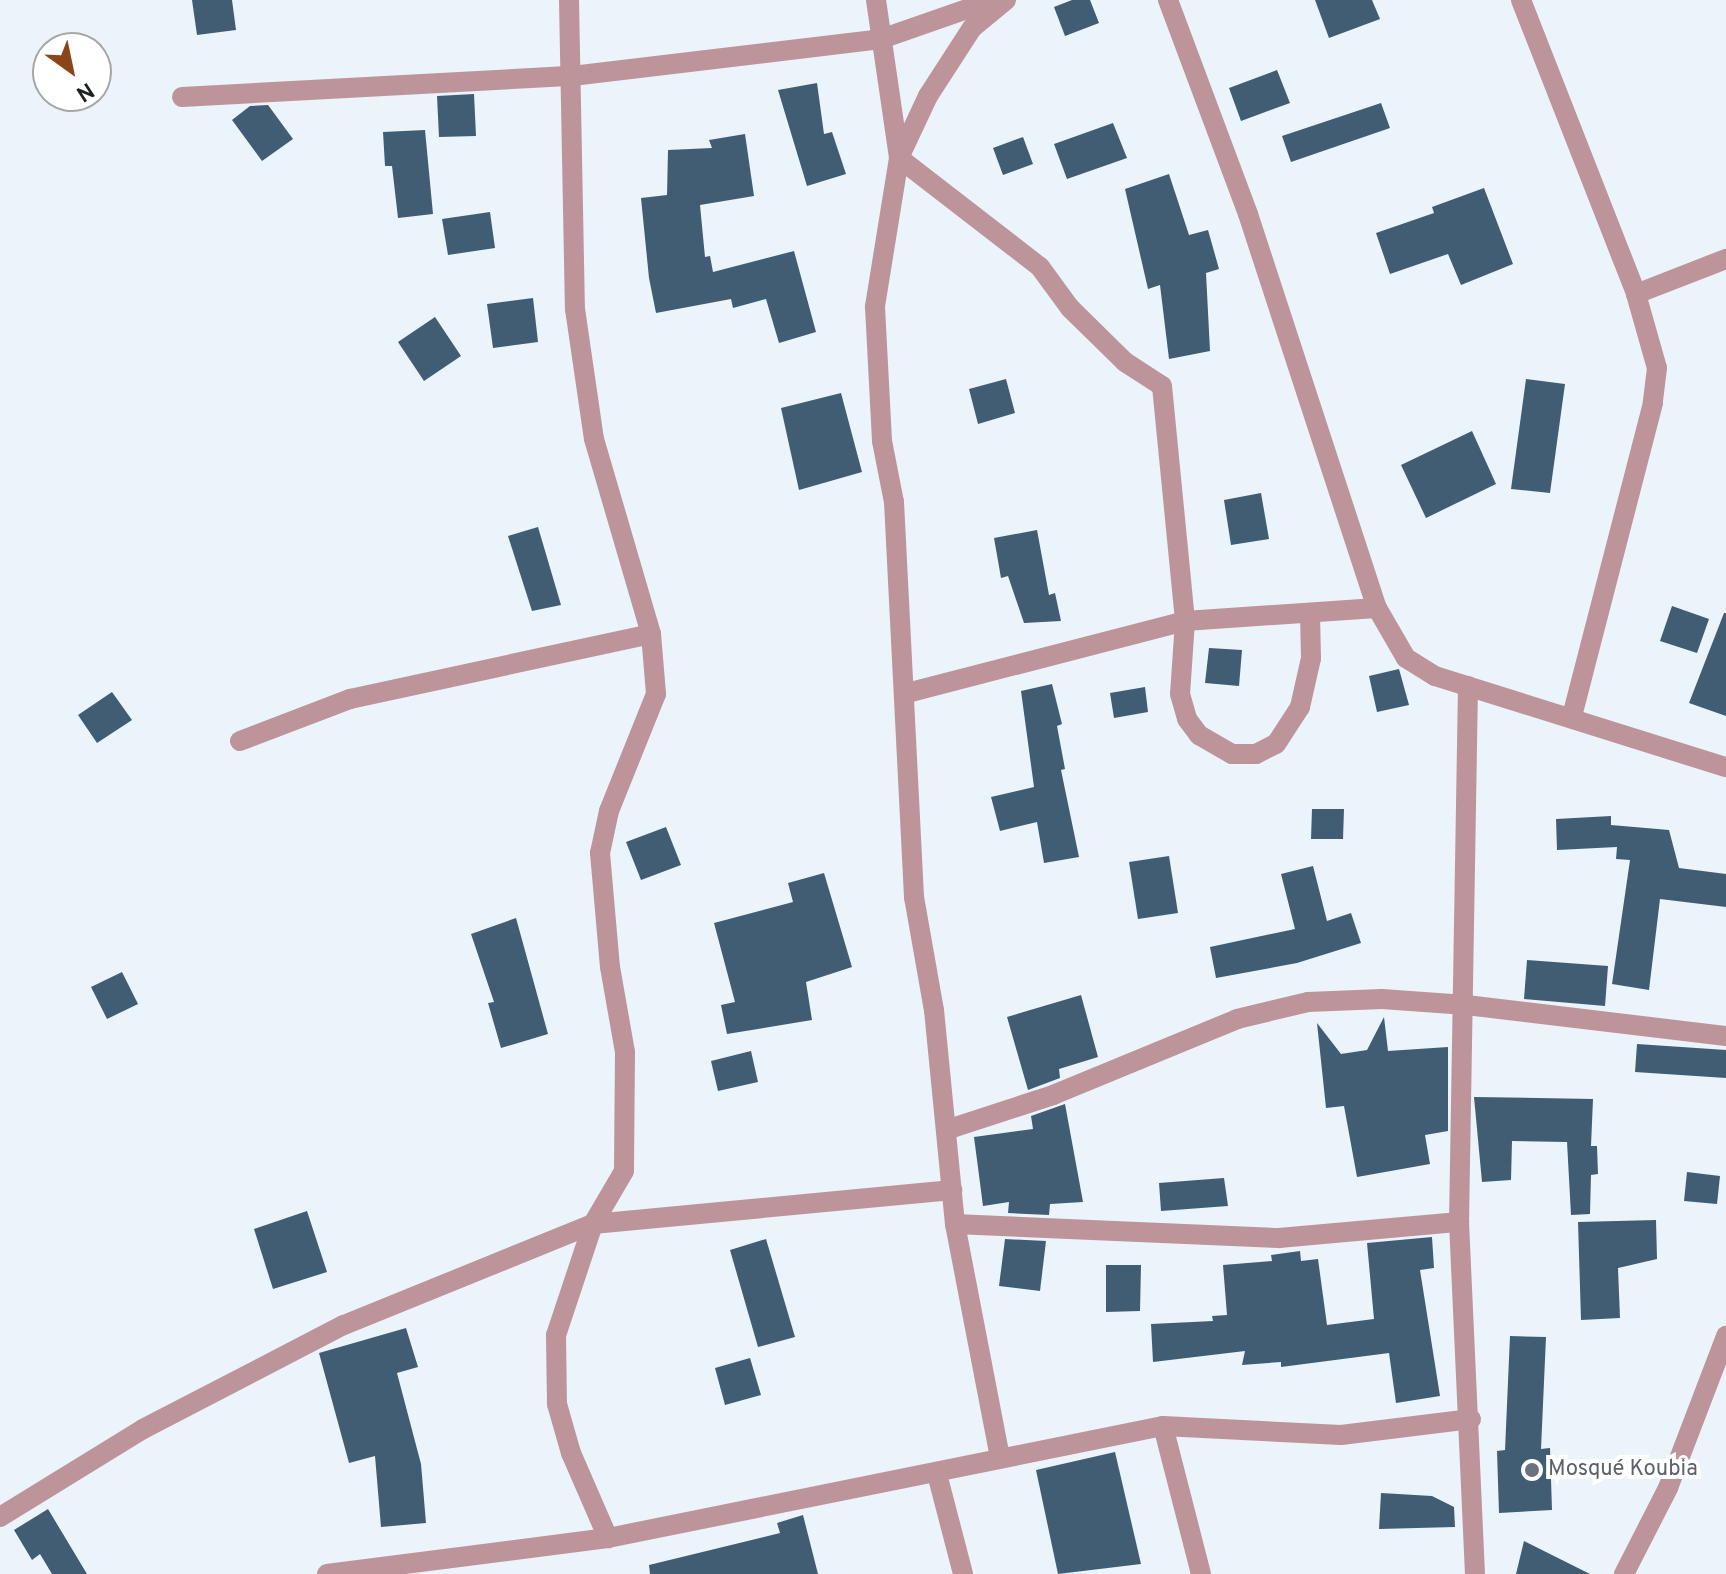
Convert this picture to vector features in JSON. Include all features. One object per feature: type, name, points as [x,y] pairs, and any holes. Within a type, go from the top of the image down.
[{"type":"street","points":[[569,0],[575,309],[594,439],[651,634],[656,694],[609,811],[600,853],[610,967],[625,1052],[624,1171],[593,1224],[556,1335],[557,1404],[571,1453],[608,1538]]},
{"type":"street","points":[[876,0],[899,158],[1040,267],[1070,308],[1117,354],[1162,386],[1185,621],[1180,694],[1187,719],[1222,750],[1256,754],[1276,744],[1300,707],[1311,658],[1310,613]]},
{"type":"street","points":[[182,97],[572,76],[881,39],[993,0]]},
{"type":"street","points":[[1000,1457],[955,1224],[934,1010],[914,897],[907,693],[875,307],[899,158],[928,96],[972,28],[1006,0]]},
{"type":"street","points":[[1168,0],[1248,214],[1377,608],[1399,647],[1419,670],[1726,767]]},
{"type":"street","points":[[1521,0],[1636,294],[1657,368],[1653,403],[1572,717]]},
{"type":"street","points":[[1636,294],[1726,259]]},
{"type":"street","points":[[907,693],[1185,621],[1377,608]]},
{"type":"street","points":[[240,741],[350,699],[651,634]]},
{"type":"street","points":[[1468,686],[1466,1005],[1459,1222],[1471,1419],[1475,1574]]},
{"type":"street","points":[[946,1130],[1053,1095],[1237,1019],[1308,1002],[1382,999],[1466,1005],[1726,1036]]},
{"type":"street","points":[[0,1517],[143,1429],[344,1325],[593,1224],[952,1190]]},
{"type":"street","points":[[955,1224],[1279,1238],[1459,1222]]},
{"type":"street","points":[[1624,1574],[1719,1383],[1726,1336]]},
{"type":"street","points":[[327,1574],[608,1538],[1163,1426],[1341,1435],[1471,1419]]},
{"type":"street","points":[[1163,1426],[1201,1574]]},
{"type":"street","points":[[937,1474],[963,1574]]},
{"type":"building","points":[[192,0],[232,0],[236,30],[197,35]]},
{"type":"building","points":[[1072,0],[1090,0],[1099,23],[1065,36],[1054,7]]},
{"type":"building","points":[[1315,0],[1372,0],[1380,19],[1329,38]]},
{"type":"building","points":[[1277,70],[1290,103],[1241,121],[1229,88]]},
{"type":"building","points":[[817,83],[824,134],[832,132],[846,174],[807,186],[778,90]]},
{"type":"building","points":[[474,94],[476,136],[439,137],[437,96]]},
{"type":"building","points":[[1381,103],[1390,128],[1291,162],[1282,136]]},
{"type":"building","points":[[268,105],[293,139],[262,161],[232,120],[250,106]]},
{"type":"building","points":[[1113,123],[1127,158],[1067,179],[1054,144]]},
{"type":"building","points":[[425,130],[433,214],[398,218],[392,166],[385,166],[383,132]]},
{"type":"building","points":[[745,134],[754,196],[700,205],[705,257],[710,256],[713,272],[794,251],[816,332],[779,343],[766,299],[733,308],[731,299],[656,313],[649,278],[641,198],[667,195],[668,150],[712,148],[709,140]]},
{"type":"building","points":[[1023,137],[1033,164],[1003,175],[993,148]]},
{"type":"building","points":[[1169,174],[1189,235],[1208,230],[1219,269],[1206,273],[1210,351],[1169,359],[1160,285],[1148,289],[1125,189]]},
{"type":"building","points":[[1484,188],[1513,264],[1461,285],[1448,254],[1390,274],[1376,233],[1434,213],[1432,207]]},
{"type":"building","points":[[490,212],[495,248],[448,255],[442,219]]},
{"type":"building","points":[[533,298],[538,342],[493,348],[487,304]]},
{"type":"building","points":[[435,317],[461,356],[424,381],[398,342]]},
{"type":"building","points":[[1006,379],[1015,413],[978,424],[969,389]]},
{"type":"building","points":[[1526,379],[1565,384],[1550,493],[1511,489]]},
{"type":"building","points":[[841,393],[862,472],[799,490],[781,408]]},
{"type":"building","points":[[1472,431],[1496,484],[1426,518],[1401,465]]},
{"type":"building","points":[[1261,493],[1269,539],[1231,545],[1224,500]]},
{"type":"building","points":[[538,527],[561,605],[532,611],[508,536]]},
{"type":"building","points":[[1037,530],[1049,595],[1055,593],[1061,621],[1024,623],[1008,576],[1001,578],[994,538]]},
{"type":"building","points":[[1672,606],[1709,619],[1697,653],[1660,641]]},
{"type":"building","points":[[1726,613],[1726,716],[1689,703]]},
{"type":"building","points":[[1209,648],[1242,650],[1239,686],[1205,683]]},
{"type":"building","points":[[1399,669],[1409,705],[1377,712],[1369,676]]},
{"type":"building","points":[[1052,684],[1062,724],[1057,726],[1065,769],[1061,770],[1079,857],[1044,863],[1037,822],[1000,831],[991,797],[1034,787],[1021,691]]},
{"type":"building","points":[[1145,687],[1148,712],[1114,718],[1110,693]]},
{"type":"building","points":[[112,692],[132,720],[97,743],[78,715]]},
{"type":"building","points":[[1312,809],[1344,809],[1343,839],[1311,839]]},
{"type":"building","points":[[1611,816],[1611,825],[1669,830],[1679,868],[1726,874],[1726,907],[1660,899],[1649,990],[1612,984],[1630,860],[1616,859],[1617,847],[1557,850],[1556,819]]},
{"type":"building","points":[[666,827],[681,865],[641,880],[626,842]]},
{"type":"building","points":[[1169,856],[1178,913],[1138,919],[1129,862]]},
{"type":"building","points":[[1313,866],[1327,921],[1351,913],[1361,943],[1297,963],[1216,978],[1210,947],[1295,929],[1281,874]]},
{"type":"building","points":[[824,873],[852,967],[806,982],[812,1020],[727,1034],[721,1005],[735,1002],[714,923],[793,902],[788,883]]},
{"type":"building","points":[[516,918],[548,1034],[501,1048],[488,1003],[494,1002],[471,934]]},
{"type":"building","points":[[1527,960],[1608,966],[1605,1006],[1524,999]]},
{"type":"building","points":[[122,972],[138,1004],[107,1019],[91,987]]},
{"type":"building","points":[[1081,995],[1098,1057],[1059,1069],[1060,1078],[1028,1090],[1007,1017]]},
{"type":"building","points":[[1384,1017],[1388,1051],[1448,1047],[1448,1131],[1425,1135],[1430,1164],[1357,1177],[1344,1106],[1326,1108],[1317,1023],[1341,1054],[1367,1050]]},
{"type":"building","points":[[1637,1044],[1726,1050],[1726,1078],[1635,1072]]},
{"type":"building","points":[[751,1051],[758,1082],[718,1091],[711,1061]]},
{"type":"building","points":[[1474,1097],[1593,1099],[1591,1146],[1597,1146],[1598,1174],[1591,1175],[1590,1214],[1571,1215],[1567,1142],[1512,1141],[1511,1180],[1482,1182]]},
{"type":"building","points":[[1065,1104],[1083,1202],[1050,1204],[1049,1215],[1008,1213],[1009,1202],[983,1206],[974,1137],[1033,1129],[1031,1116]]},
{"type":"building","points":[[1687,1172],[1720,1176],[1717,1204],[1684,1201]]},
{"type":"building","points":[[1224,1178],[1228,1206],[1161,1211],[1159,1183]]},
{"type":"building","points":[[307,1211],[327,1272],[273,1289],[254,1229]]},
{"type":"building","points":[[1656,1220],[1657,1259],[1618,1268],[1620,1318],[1581,1320],[1578,1222]]},
{"type":"building","points":[[1432,1237],[1434,1268],[1420,1270],[1440,1396],[1396,1403],[1389,1353],[1281,1367],[1281,1362],[1242,1365],[1245,1351],[1153,1362],[1151,1324],[1213,1321],[1212,1316],[1227,1315],[1223,1265],[1272,1261],[1271,1255],[1300,1251],[1301,1261],[1318,1259],[1327,1325],[1374,1319],[1367,1243]]},
{"type":"building","points":[[766,1239],[795,1337],[758,1347],[730,1250]]},
{"type":"building","points":[[1005,1239],[1046,1241],[1040,1291],[999,1286]]},
{"type":"building","points":[[1106,1265],[1141,1265],[1140,1311],[1106,1312]]},
{"type":"building","points":[[406,1328],[418,1367],[397,1373],[421,1464],[426,1523],[381,1527],[375,1456],[349,1463],[319,1353]]},
{"type":"building","points":[[1510,1336],[1546,1337],[1541,1449],[1550,1448],[1552,1510],[1499,1513],[1497,1451],[1505,1450]]},
{"type":"building","points":[[750,1358],[761,1395],[725,1405],[715,1368]]},
{"type":"building","points":[[1115,1452],[1141,1564],[1058,1574],[1036,1470]]},
{"type":"building","points":[[1381,1493],[1432,1496],[1454,1507],[1455,1527],[1379,1529]]},
{"type":"building","points":[[48,1509],[87,1574],[52,1574],[40,1554],[32,1560],[14,1530]]},
{"type":"building","points":[[803,1515],[818,1574],[650,1574],[649,1565],[780,1533],[777,1523]]},
{"type":"building","points":[[1524,1541],[1590,1574],[1516,1574]]},
{"type":"place","name":"Mosqué Koubia","points":[[1532,1470]]}]
